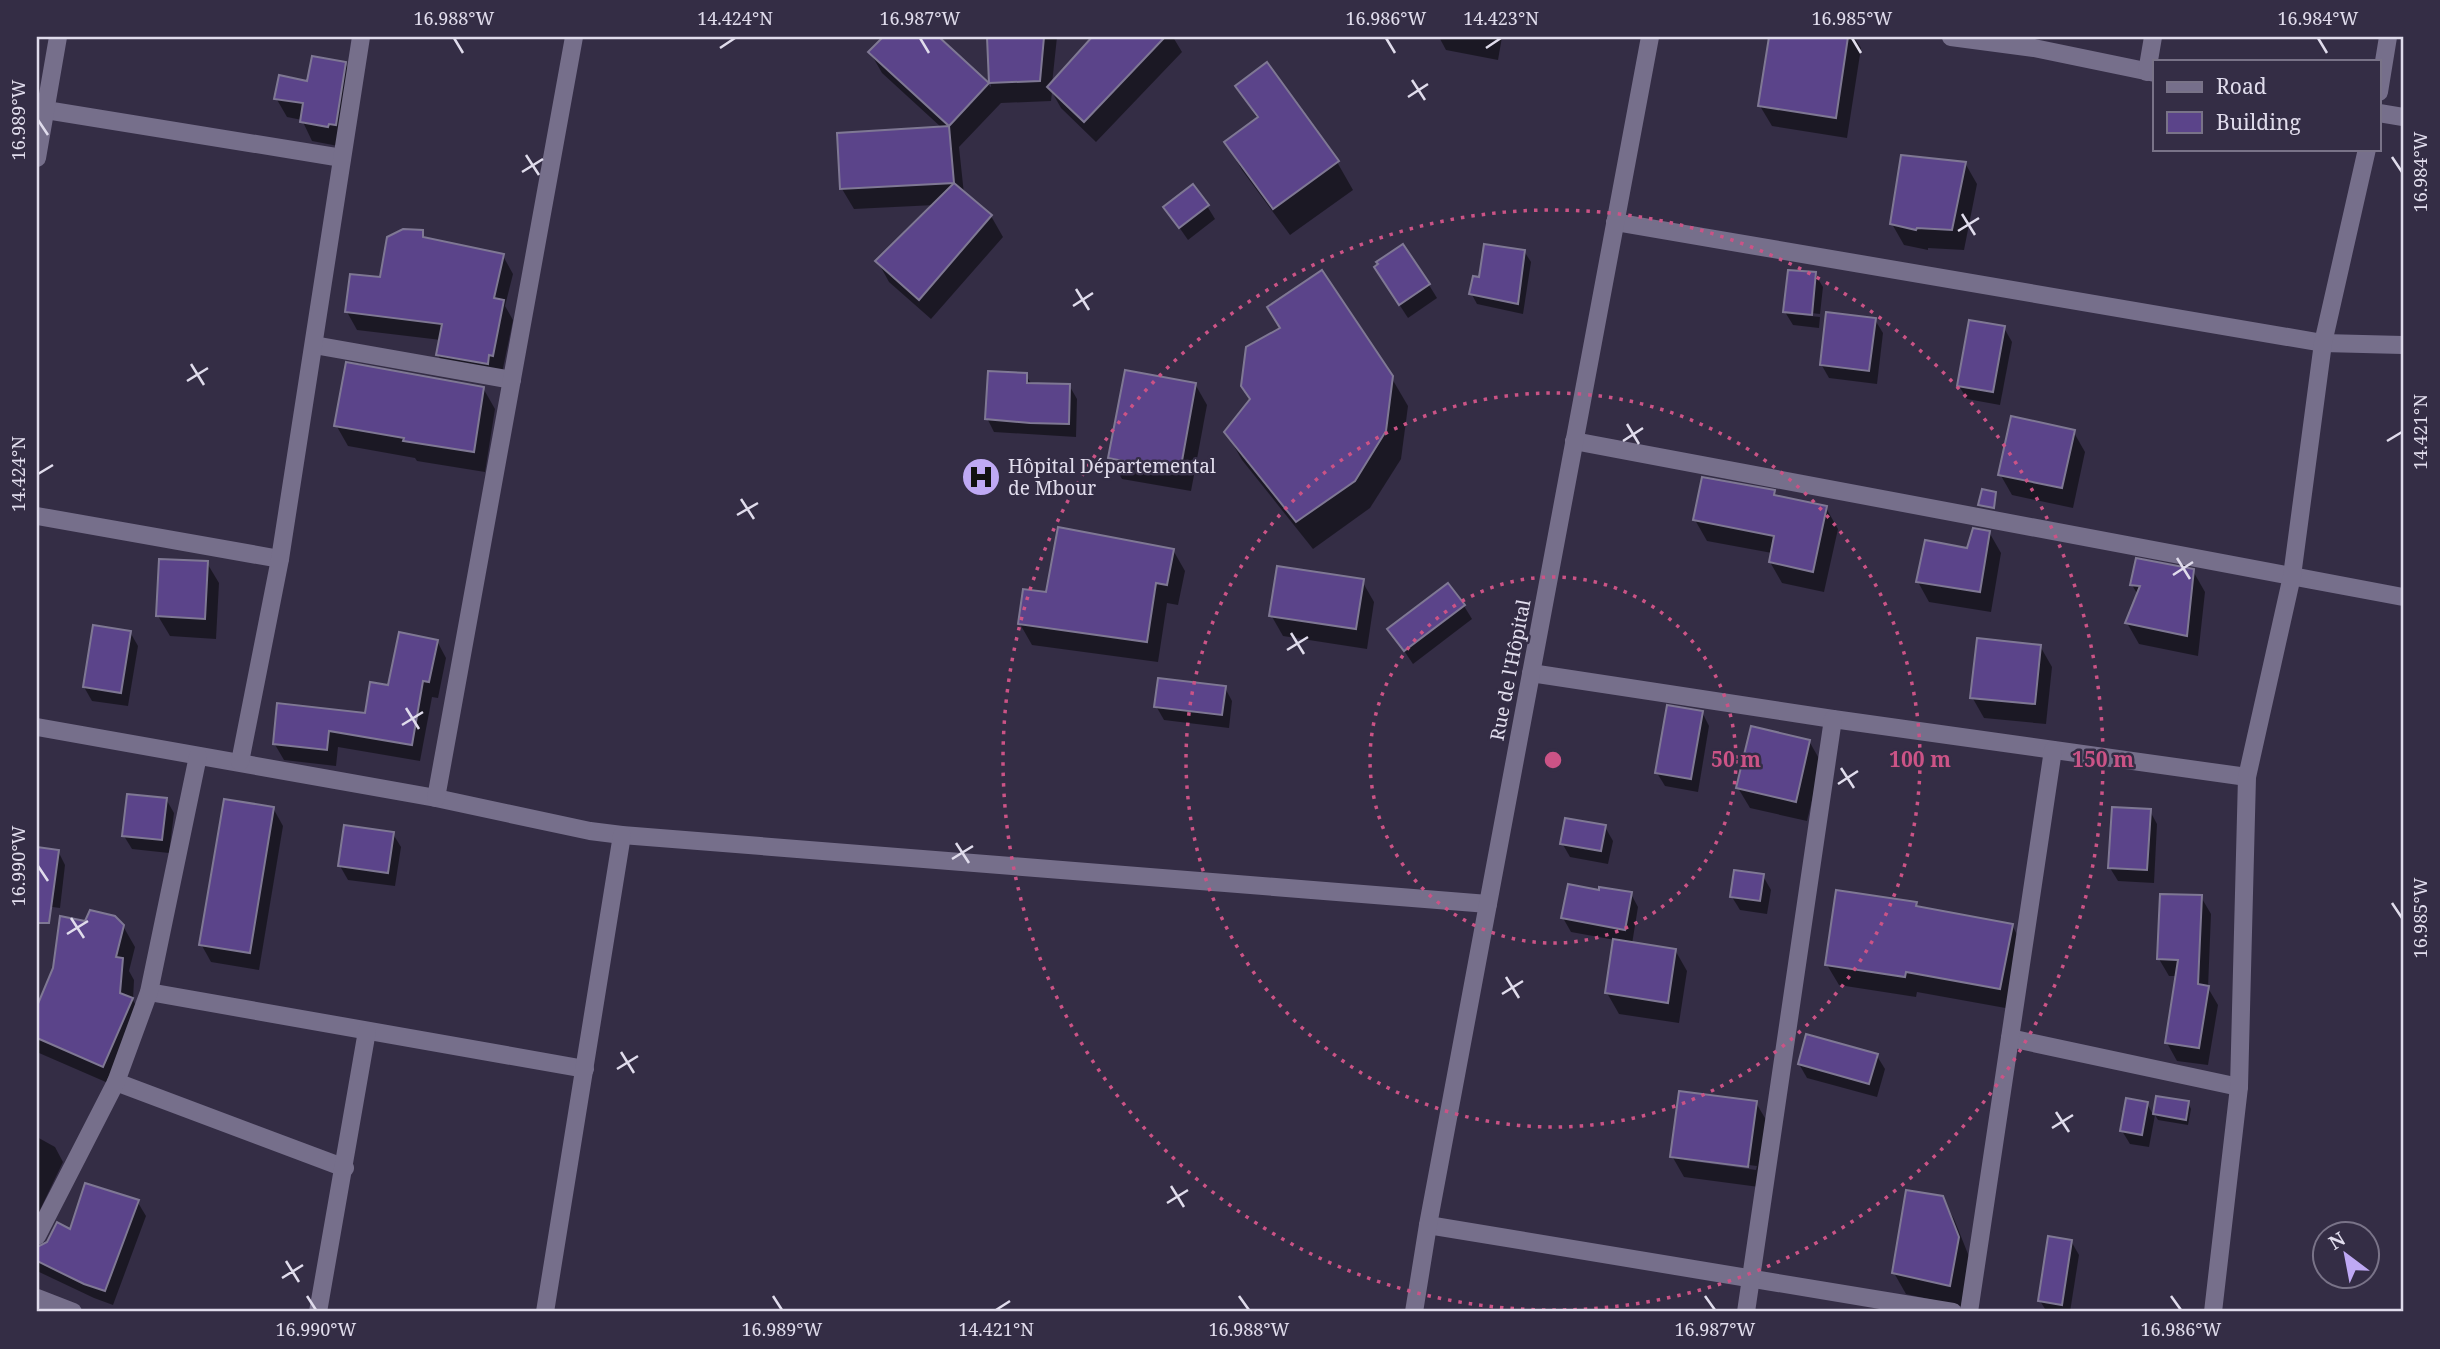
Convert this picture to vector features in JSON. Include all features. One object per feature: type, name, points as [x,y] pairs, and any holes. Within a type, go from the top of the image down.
[{"type":"street","points":[[37,158],[58,37]]},
{"type":"street","points":[[240,762],[279,559],[361,37]]},
{"type":"street","points":[[436,798],[574,37]]},
{"type":"street","name":"Rue de l'Hôpital","points":[[1414,1312],[1650,37]]},
{"type":"street","points":[[1963,38],[2034,48],[2151,72],[2153,37]]},
{"type":"street","points":[[2380,86],[2388,37]]},
{"type":"street","points":[[46,110],[342,158]]},
{"type":"street","points":[[2380,113],[2403,117]]},
{"type":"street","points":[[2213,1312],[2239,1087],[2247,777],[2292,576],[2323,343],[2367,150]]},
{"type":"street","points":[[1615,222],[2323,343],[2403,345]]},
{"type":"street","points":[[314,345],[512,380]]},
{"type":"street","points":[[1574,441],[2403,597]]},
{"type":"street","points":[[37,516],[279,559]]},
{"type":"street","points":[[1531,673],[1833,719],[2247,777]]},
{"type":"street","points":[[1746,1312],[1833,719]]},
{"type":"street","points":[[37,727],[436,798],[590,831],[622,835],[1488,904]]},
{"type":"street","points":[[1969,1312],[2053,750]]},
{"type":"street","points":[[37,1236],[116,1082],[149,992],[198,756]]},
{"type":"street","points":[[545,1312],[622,835]]},
{"type":"street","points":[[149,992],[585,1069]]},
{"type":"street","points":[[318,1312],[367,1031]]},
{"type":"street","points":[[2010,1038],[2239,1087]]},
{"type":"street","points":[[116,1082],[345,1168]]},
{"type":"street","points":[[1428,1225],[1953,1312]]},
{"type":"street","points":[[37,1298],[73,1312]]},
{"type":"building","points":[[883,37],[939,37],[989,83],[949,126],[868,52]]},
{"type":"building","points":[[987,37],[1044,37],[1040,81],[989,83]]},
{"type":"building","points":[[1092,37],[1165,37],[1084,122],[1047,87]]},
{"type":"building","points":[[1769,37],[1848,37],[1836,118],[1758,106]]},
{"type":"building","points":[[312,56],[346,62],[336,125],[329,124],[328,127],[300,122],[303,103],[274,99],[279,75],[307,81]]},
{"type":"building","points":[[1267,62],[1339,161],[1273,209],[1224,142],[1258,117],[1235,86]]},
{"type":"building","points":[[949,126],[954,183],[840,189],[837,133]]},
{"type":"building","points":[[1901,155],[1966,162],[1952,230],[1916,230],[1890,224]]},
{"type":"building","points":[[954,183],[992,215],[919,300],[875,261]]},
{"type":"building","points":[[1193,184],[1209,205],[1179,228],[1163,207]]},
{"type":"building","points":[[403,229],[423,230],[423,237],[504,254],[494,298],[504,300],[493,356],[489,355],[488,364],[436,355],[442,324],[345,312],[350,274],[380,277],[387,237]]},
{"type":"building","points":[[1403,244],[1430,284],[1399,305],[1374,267],[1378,264],[1376,262]]},
{"type":"building","points":[[1484,244],[1525,250],[1518,304],[1469,294],[1473,276],[1479,277]]},
{"type":"building","points":[[1322,270],[1393,376],[1386,431],[1355,481],[1296,522],[1224,432],[1250,399],[1241,386],[1246,347],[1280,328],[1267,307]]},
{"type":"building","points":[[1788,270],[1816,272],[1812,315],[1783,312]]},
{"type":"building","points":[[1826,312],[1876,318],[1869,371],[1820,365]]},
{"type":"building","points":[[1969,320],[2005,326],[1993,392],[1957,386]]},
{"type":"building","points":[[346,362],[484,387],[474,452],[403,441],[404,438],[334,426]]},
{"type":"building","points":[[1125,370],[1196,383],[1180,472],[1108,458]]},
{"type":"building","points":[[988,371],[1027,373],[1027,383],[1070,384],[1069,424],[985,419]]},
{"type":"building","points":[[2011,416],[2075,430],[2062,488],[1998,475]]},
{"type":"building","points":[[1702,477],[1775,490],[1774,495],[1827,506],[1813,572],[1769,562],[1774,536],[1693,520]]},
{"type":"building","points":[[1982,489],[1996,492],[1994,508],[1978,505]]},
{"type":"building","points":[[1058,527],[1174,549],[1167,585],[1156,583],[1147,642],[1018,624],[1023,589],[1046,592]]},
{"type":"building","points":[[1973,528],[1990,531],[1980,592],[1916,582],[1925,540],[1967,548]]},
{"type":"building","points":[[2136,558],[2194,569],[2187,636],[2125,623],[2140,586],[2130,585]]},
{"type":"building","points":[[159,559],[208,561],[205,619],[156,616]]},
{"type":"building","points":[[1277,566],[1364,579],[1356,629],[1269,616]]},
{"type":"building","points":[[1448,583],[1465,605],[1404,651],[1387,629]]},
{"type":"building","points":[[93,625],[131,631],[121,693],[83,687]]},
{"type":"building","points":[[399,632],[438,640],[429,682],[423,681],[412,745],[329,731],[327,750],[273,744],[277,703],[365,713],[370,682],[388,685]]},
{"type":"building","points":[[1977,638],[2041,645],[2035,704],[1970,698]]},
{"type":"building","points":[[1158,678],[1226,686],[1222,715],[1154,707]]},
{"type":"building","points":[[1667,705],[1703,711],[1691,779],[1655,773]]},
{"type":"building","points":[[1751,726],[1810,740],[1796,802],[1736,788]]},
{"type":"building","points":[[127,794],[167,798],[162,840],[122,836]]},
{"type":"building","points":[[224,799],[274,807],[250,953],[199,945]]},
{"type":"building","points":[[2112,807],[2151,809],[2147,870],[2108,868]]},
{"type":"building","points":[[1565,818],[1606,825],[1601,851],[1560,844]]},
{"type":"building","points":[[344,825],[394,832],[388,873],[338,866]]},
{"type":"building","points":[[37,847],[59,850],[49,923],[37,923]]},
{"type":"building","points":[[1734,870],[1764,874],[1760,901],[1730,897]]},
{"type":"building","points":[[1568,884],[1599,890],[1599,887],[1632,892],[1625,930],[1561,918]]},
{"type":"building","points":[[1836,890],[1917,902],[1916,906],[2013,924],[2000,989],[1906,972],[1905,977],[1825,965]]},
{"type":"building","points":[[2160,894],[2202,895],[2198,984],[2209,986],[2199,1048],[2165,1043],[2178,960],[2157,959]]},
{"type":"building","points":[[90,910],[115,916],[124,925],[116,957],[123,958],[120,993],[133,998],[103,1067],[37,1038],[37,1006],[53,968],[60,916],[85,921]]},
{"type":"building","points":[[1613,939],[1676,949],[1668,1003],[1605,993]]},
{"type":"building","points":[[1806,1034],[1878,1054],[1869,1084],[1798,1064]]},
{"type":"building","points":[[1679,1091],[1757,1101],[1748,1167],[1670,1157]]},
{"type":"building","points":[[2156,1096],[2189,1101],[2186,1120],[2153,1114]]},
{"type":"building","points":[[2126,1098],[2148,1102],[2142,1135],[2120,1131]]},
{"type":"building","points":[[85,1183],[139,1200],[105,1291],[37,1261],[37,1247],[47,1242],[57,1222],[70,1229]]},
{"type":"building","points":[[1906,1190],[1943,1196],[1959,1237],[1950,1286],[1892,1273]]},
{"type":"building","points":[[2048,1236],[2072,1240],[2062,1305],[2038,1301]]},
{"type":"place","name":"Hôpital Départemental de Mbour","points":[[981,477]]}]
